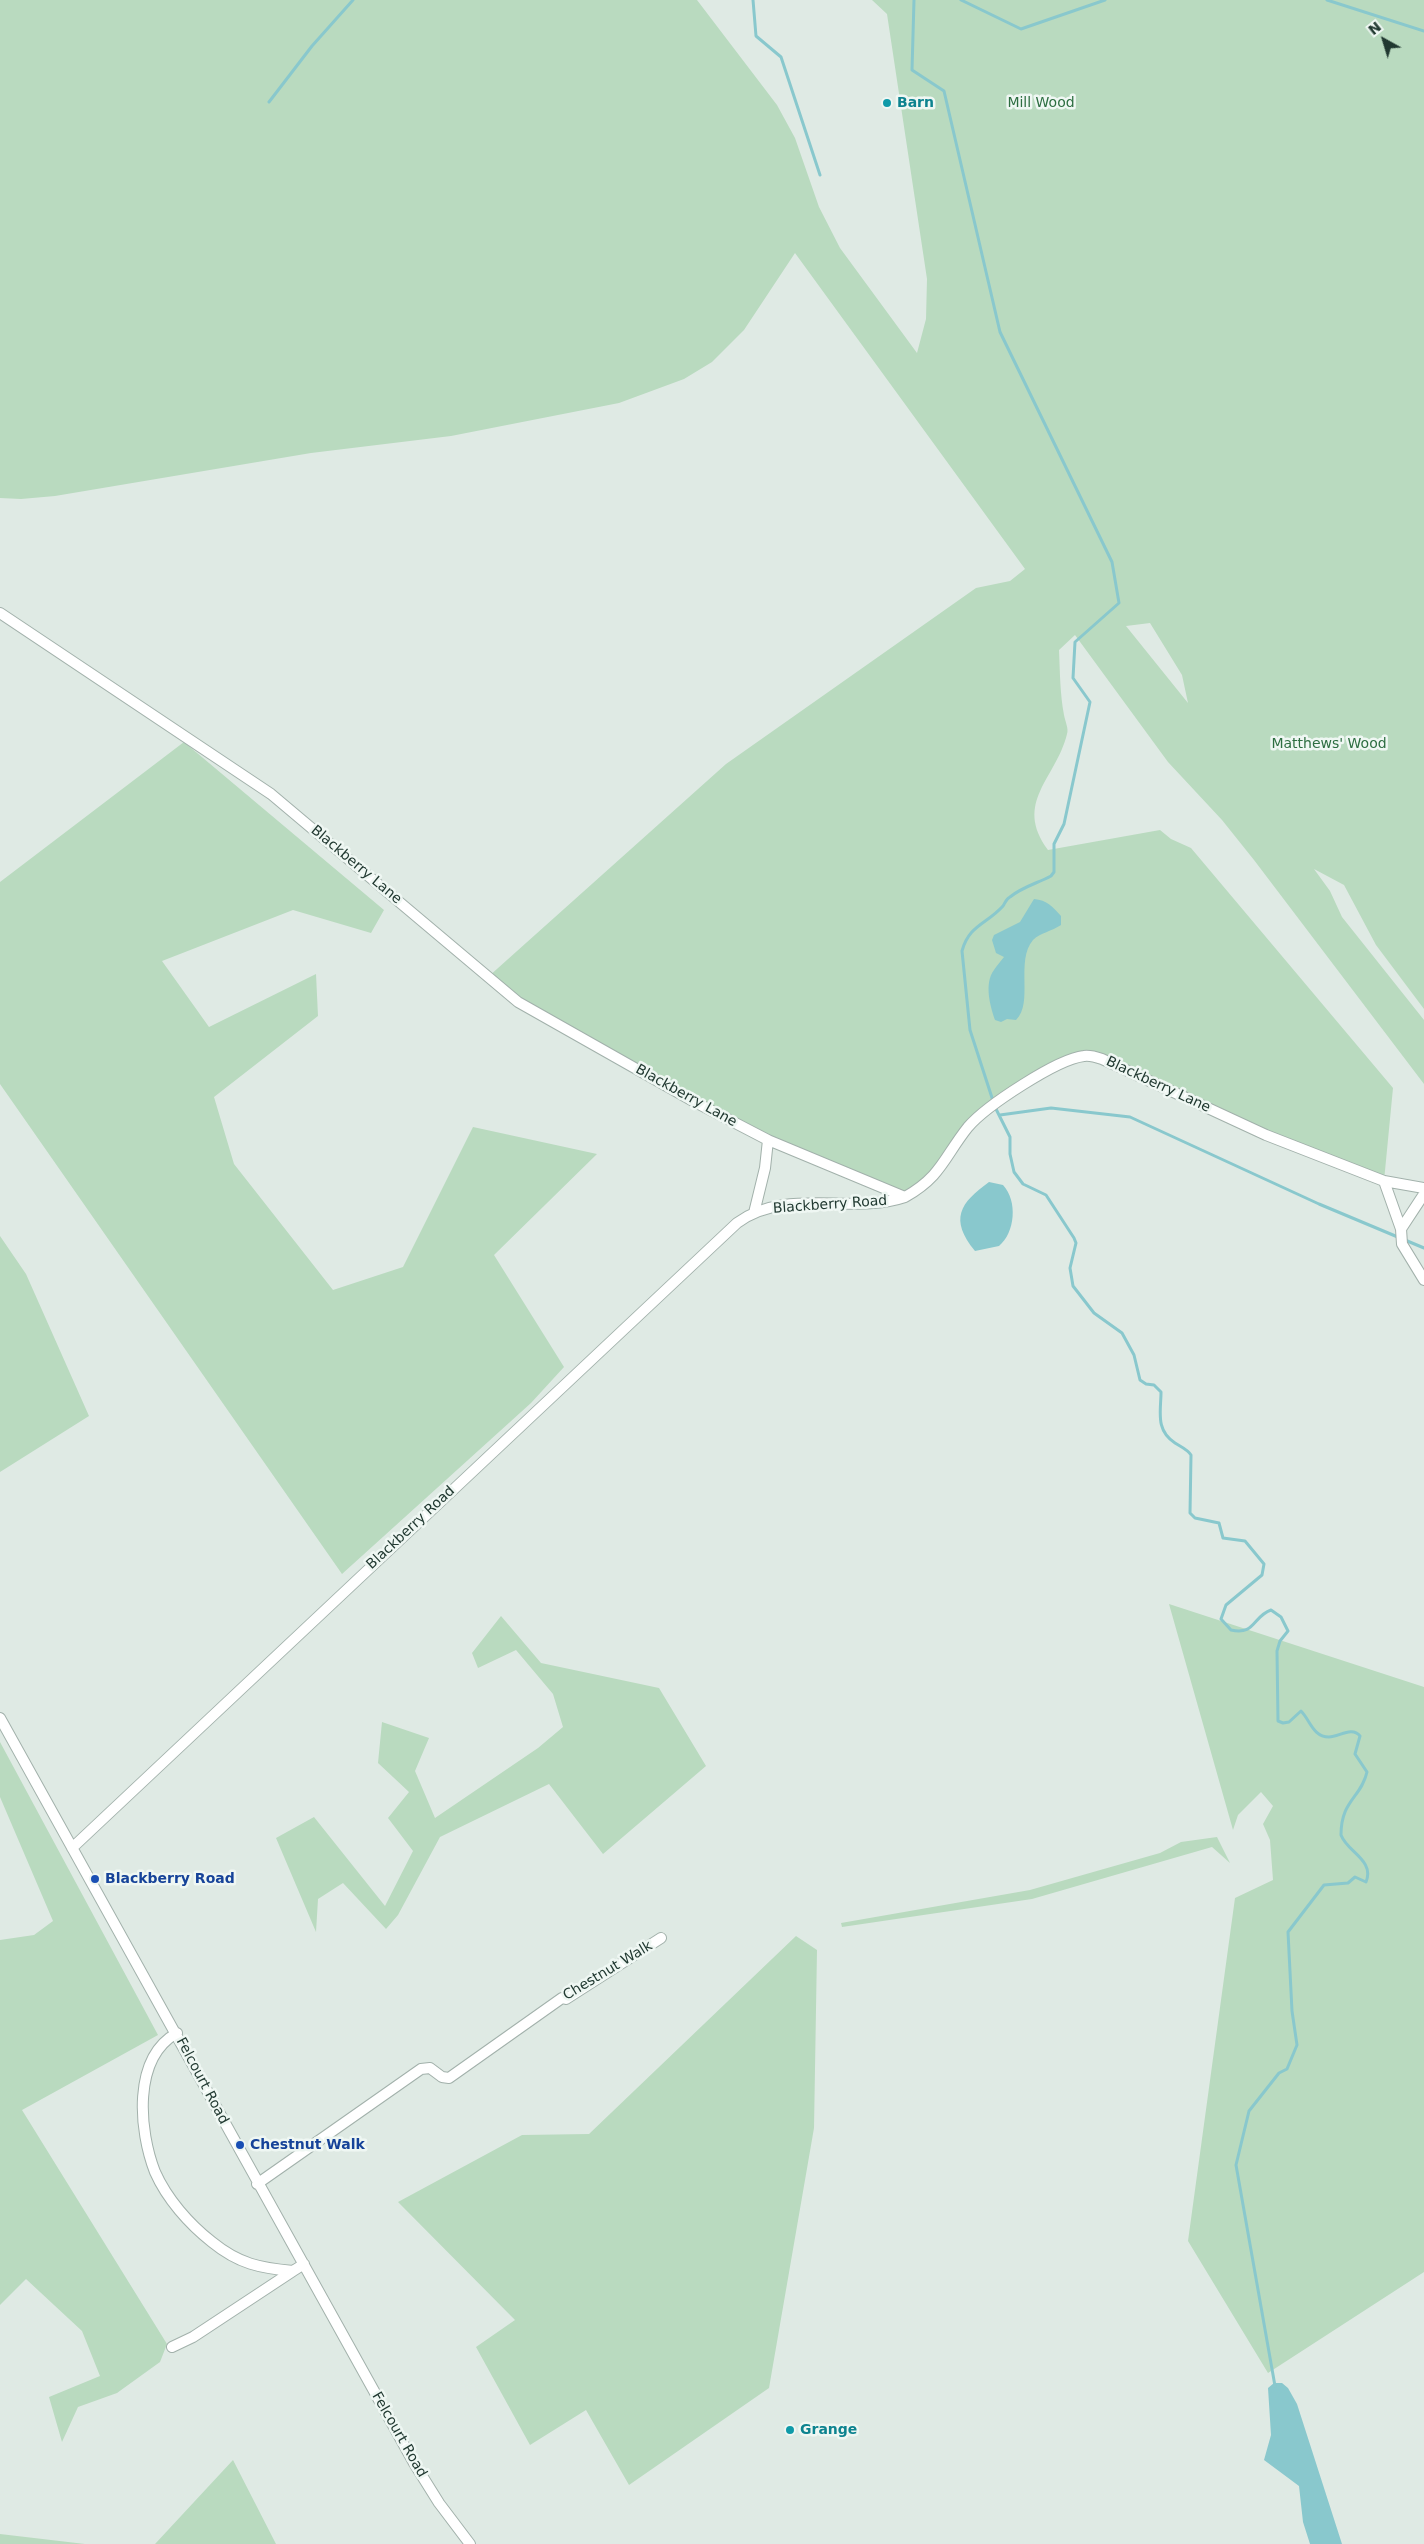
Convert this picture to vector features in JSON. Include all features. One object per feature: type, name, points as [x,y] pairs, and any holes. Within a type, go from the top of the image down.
[{"type":"street","name":"Blackberry Lane","points":[[0,613],[270,794],[518,1002],[700,1105],[768,1140],[906,1196],[931,1180],[968,1128],[990,1107],[1014,1090],[1067,1061],[1083,1056],[1102,1058],[1266,1135],[1384,1180],[1424,1188]]},
{"type":"street","name":"Blackberry Road","points":[[754,1213],[765,1168],[768,1140]]},
{"type":"street","points":[[1384,1180],[1401,1229],[1402,1244],[1424,1280]]},
{"type":"street","points":[[1401,1229],[1424,1194]]},
{"type":"street","name":"Blackberry Road","points":[[72,1848],[733,1227],[754,1213],[792,1205],[875,1203],[906,1196]]},
{"type":"street","name":"Felcourt Road","points":[[0,1718],[177,2033],[257,2184],[304,2264],[414,2463],[439,2503],[470,2544]]},
{"type":"street","name":"Chestnut Walk","points":[[257,2184],[421,2069],[430,2068],[442,2076],[450,2078],[562,1998],[566,1999],[661,1938]]},
{"type":"street","points":[[177,2033],[167,2038],[153,2056],[146,2073],[143,2092],[142,2111],[156,2172],[170,2197],[186,2217],[214,2244],[238,2259],[256,2267],[293,2271]]},
{"type":"street","points":[[172,2347],[193,2337],[304,2264]]},
{"type":"green space","points":[[0,0],[697,0],[777,105],[795,138],[819,207],[840,248],[917,353],[926,319],[927,279],[887,14],[872,0],[1424,0],[1424,1009],[1376,945],[1344,885],[1314,869],[1330,891],[1342,917],[1424,1020],[1424,1084],[1254,860],[1222,820],[1168,762],[1075,635],[1059,650],[1060,683],[1067,732],[1062,750],[1040,791],[1036,804],[1035,818],[1038,833],[1048,850],[1160,830],[1171,839],[1191,848],[1393,1088],[1384,1181],[1083,1056],[990,1107],[945,1161],[905,1197],[768,1140],[518,1002],[488,977],[726,764],[976,588],[1010,581],[1025,569],[795,253],[744,330],[712,362],[684,379],[619,403],[451,436],[311,453],[55,496],[21,499],[0,498]],"holes":[[[1150,623],[1182,675],[1188,703],[1126,626]]]},
{"type":"green space","points":[[184,742],[384,910],[371,933],[293,910],[162,961],[209,1027],[316,974],[318,1016],[214,1097],[234,1164],[333,1290],[403,1267],[473,1127],[597,1154],[494,1255],[564,1367],[531,1403],[342,1574],[0,1084],[0,882]]},
{"type":"green space","points":[[0,1236],[26,1274],[89,1416],[0,1472]]},
{"type":"green space","points":[[1169,1604],[1424,1687],[1424,2272],[1268,2373],[1188,2241],[1235,1898],[1273,1880],[1270,1840],[1263,1824],[1273,1806],[1261,1792],[1238,1815],[1233,1830]]},
{"type":"green space","points":[[501,1616],[541,1663],[659,1688],[706,1766],[603,1854],[549,1784],[440,1837],[398,1915],[386,1929],[343,1883],[318,1899],[316,1932],[276,1838],[314,1817],[385,1906],[413,1851],[388,1818],[409,1792],[378,1763],[382,1722],[429,1738],[415,1771],[435,1818],[538,1748],[563,1727],[553,1694],[516,1650],[478,1668],[472,1653]]},
{"type":"green space","points":[[0,1742],[158,2035],[22,2110],[167,2344],[160,2362],[117,2393],[78,2407],[62,2442],[49,2397],[100,2376],[82,2331],[26,2279],[0,2305],[0,1940],[34,1935],[53,1921],[0,1797]]},
{"type":"green space","points":[[1217,1837],[1230,1863],[1212,1847],[1032,1899],[842,1927],[841,1923],[1030,1890],[1160,1853],[1181,1842]]},
{"type":"green space","points":[[796,1936],[817,1950],[814,2128],[769,2388],[629,2485],[586,2410],[530,2445],[476,2347],[515,2320],[398,2202],[522,2135],[589,2134]]},
{"type":"green space","points":[[233,2460],[276,2544],[155,2544]]},
{"type":"green space","points":[[0,2534],[85,2544],[0,2544]]},
{"type":"water","points":[[1034,899],[1049,904],[1061,916],[1061,925],[1033,940],[1025,959],[1025,993],[1021,1013],[1016,1020],[1007,1019],[1001,1022],[995,1020],[990,1001],[989,981],[996,966],[1004,957],[996,953],[992,940],[994,935],[1020,922]]},
{"type":"water","points":[[989,1182],[1003,1185],[1008,1192],[1013,1208],[1013,1217],[1008,1233],[999,1246],[975,1251],[962,1230],[961,1212],[971,1197]]},
{"type":"water","points":[[1274,2383],[1282,2383],[1288,2388],[1297,2404],[1342,2544],[1310,2544],[1303,2522],[1299,2486],[1264,2460],[1271,2435],[1268,2388]]},
{"type":"waterway","points":[[269,102],[312,46],[353,0]]},
{"type":"waterway","points":[[753,0],[756,36],[781,57],[820,175]]},
{"type":"waterway","points":[[914,0],[912,70],[944,91],[1000,332],[1112,562],[1119,603],[1075,642],[1073,678],[1090,702],[1064,824],[1054,844],[1054,872],[1051,876],[1009,898],[997,912],[974,930],[965,942],[962,951],[970,1030],[995,1107],[1010,1137],[1010,1154],[1014,1172],[1023,1184],[1046,1195],[1074,1238],[1076,1243],[1070,1268],[1073,1286],[1094,1313],[1122,1333],[1134,1355],[1140,1380],[1146,1384],[1154,1385],[1161,1392],[1160,1420],[1164,1432],[1191,1455],[1190,1513],[1195,1518],[1219,1523],[1223,1538],[1245,1541],[1264,1564],[1262,1575],[1226,1605],[1221,1619],[1231,1630],[1239,1631],[1249,1628],[1261,1616],[1271,1610],[1281,1617],[1288,1631],[1280,1641],[1277,1651],[1278,1721],[1283,1723],[1289,1722],[1301,1711],[1315,1731],[1324,1736],[1333,1737],[1349,1732],[1357,1733],[1360,1736],[1355,1754],[1367,1772],[1364,1781],[1344,1814],[1341,1835],[1344,1841],[1364,1862],[1368,1874],[1366,1882],[1355,1877],[1348,1883],[1324,1885],[1288,1932],[1292,2011],[1297,2045],[1287,2069],[1279,2073],[1249,2111],[1236,2165],[1275,2386]]},
{"type":"waterway","points":[[961,0],[1021,29],[1105,0]]},
{"type":"waterway","points":[[1327,0],[1424,31]]},
{"type":"waterway","points":[[1000,1115],[1051,1108],[1130,1117],[1319,1204],[1424,1248]]},
{"type":"place","name":"Barn","points":[[887,103]]},
{"type":"place","name":"Blackberry Road","points":[[95,1879]]},
{"type":"place","name":"Chestnut Walk","points":[[240,2145]]},
{"type":"place","name":"Grange","points":[[790,2430]]},
{"type":"park label","name":"Mill Wood","points":[[1041,103]]},
{"type":"park label","name":"Matthews' Wood","points":[[1329,744]]}]
